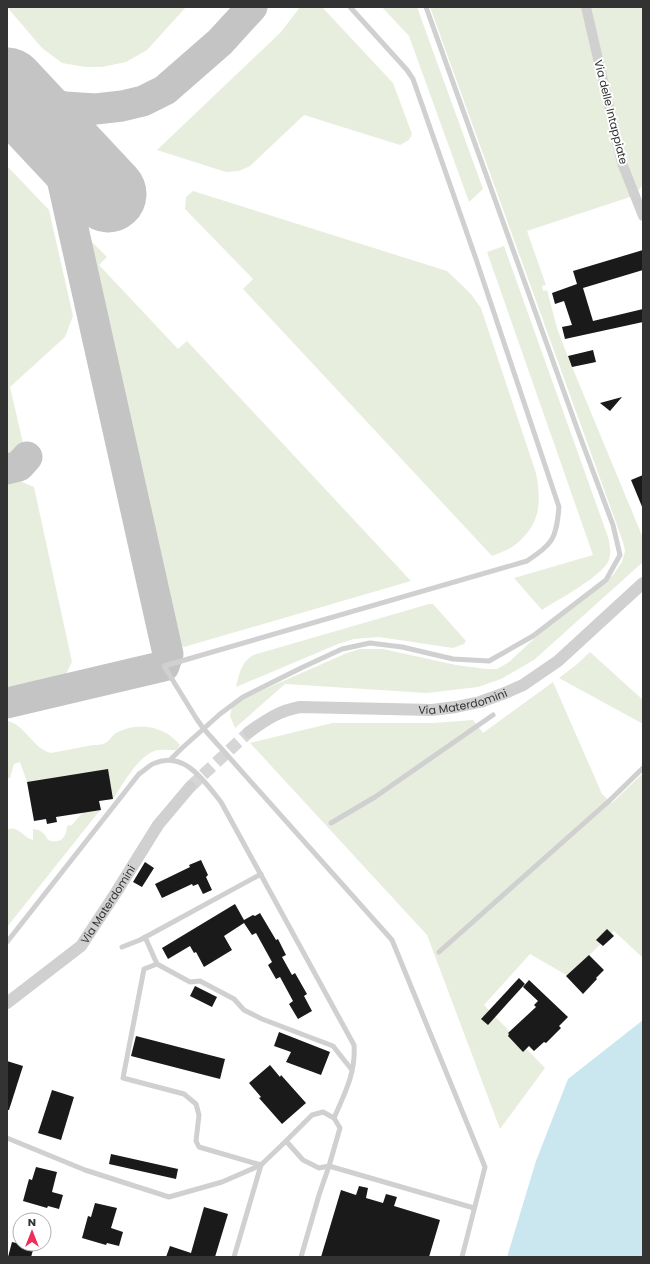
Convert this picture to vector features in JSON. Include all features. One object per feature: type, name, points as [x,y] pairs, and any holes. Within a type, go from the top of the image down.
[{"type":"street","name":"Via delle Intappiate","points":[[586,7],[622,163],[643,216]]},
{"type":"street","name":"Via Materdomini","points":[[249,732],[271,716],[286,710],[300,707],[432,710],[474,703],[505,693],[522,685],[558,662],[643,584]]},
{"type":"street","name":"Via Materdomini","points":[[7,1003],[81,946],[158,825],[190,787]]},
{"type":"lane","points":[[350,7],[407,70],[412,79],[479,266],[559,507],[558,528],[554,538],[546,548],[527,561],[164,666],[196,718],[204,728],[392,940],[485,1167],[462,1257]]},
{"type":"lane","points":[[171,760],[180,749],[220,714],[243,697],[301,668],[342,650],[370,643],[402,647],[453,659],[489,661],[533,636],[606,580],[620,555],[613,525],[426,7]]},
{"type":"lane","points":[[331,823],[375,797],[493,715]]},
{"type":"lane","points":[[7,942],[140,774],[154,764],[171,760],[188,765],[207,784],[221,802],[354,1045],[355,1059],[349,1082],[334,1118]]},
{"type":"lane","points":[[439,952],[609,801],[643,768]]},
{"type":"lane","points":[[122,947],[145,938],[260,874]]},
{"type":"lane","points":[[145,938],[157,964],[190,982],[200,981],[234,999],[244,1010],[262,1019],[333,1046],[352,1070]]},
{"type":"lane","points":[[157,964],[144,970],[123,1078],[184,1094],[196,1104],[198,1115],[196,1141],[199,1147],[260,1165]]},
{"type":"lane","points":[[7,1138],[85,1170],[168,1197],[222,1182],[260,1165],[312,1115],[322,1112],[334,1118],[340,1128],[301,1257]]},
{"type":"lane","points":[[286,1141],[303,1160],[319,1168],[329,1166],[474,1208]]},
{"type":"lane","points":[[234,1257],[260,1165]]},
{"type":"green space","points":[[7,7],[186,7],[147,50],[126,62],[102,67],[85,67],[62,63],[42,48]]},
{"type":"green space","points":[[300,7],[322,7],[393,83],[412,134],[409,140],[400,145],[304,115],[250,166],[239,171],[226,172],[157,150],[281,32]]},
{"type":"green space","points":[[382,7],[417,7],[483,189],[469,202],[409,36]]},
{"type":"green space","points":[[430,7],[643,7],[643,185],[633,196],[527,231],[546,285],[542,286],[543,291],[547,290],[557,328],[568,357],[643,538],[643,562],[534,660],[501,679],[478,687],[427,693],[285,684],[235,728],[230,716],[233,703],[347,653],[360,649],[383,649],[456,665],[497,669],[509,662],[552,622],[613,575],[622,562],[625,551]]},
{"type":"green space","points":[[7,166],[49,210],[73,316],[65,337],[10,387],[23,443],[13,452],[7,453]]},
{"type":"green space","points":[[193,191],[447,271],[470,293],[481,308],[536,473],[538,484],[539,504],[534,522],[530,530],[515,545],[492,556],[243,289],[253,279],[185,209],[186,197]]},
{"type":"green space","points":[[90,240],[107,257],[99,265],[178,349],[187,341],[411,581],[184,647],[175,642],[89,258],[88,244]]},
{"type":"green space","points":[[504,246],[608,537],[610,550],[608,562],[596,575],[542,610],[514,578],[593,555],[487,252]]},
{"type":"green space","points":[[20,481],[34,487],[72,662],[65,676],[7,687],[7,485]]},
{"type":"green space","points":[[433,604],[466,641],[464,644],[453,648],[379,637],[354,639],[338,644],[236,687],[243,665],[253,655]]},
{"type":"green space","points":[[590,652],[643,700],[643,724],[559,678]]},
{"type":"green space","points":[[553,682],[602,794],[612,803],[643,773],[643,958],[614,931],[568,976],[530,954],[484,1005],[545,1068],[500,1129],[427,935],[250,743],[332,723],[433,723],[473,720],[483,733]]},
{"type":"green space","points":[[7,721],[13,723],[24,731],[39,747],[51,753],[102,744],[107,742],[116,733],[133,727],[151,727],[167,733],[180,745],[176,750],[157,750],[148,754],[136,765],[113,799],[27,782],[20,762],[14,764],[10,778],[7,778]]},
{"type":"green space","points":[[101,810],[7,927],[7,830],[17,830],[33,840],[33,829],[36,829],[42,832],[48,840],[56,841],[64,837],[67,826],[72,825],[83,812]]},
{"type":"water","points":[[643,1020],[643,1257],[507,1257],[536,1161],[568,1079]]},
{"type":"building","points":[[643,250],[643,270],[583,288],[593,321],[643,309],[643,322],[565,339],[562,327],[572,325],[564,301],[555,304],[552,293],[577,284],[573,271]]},
{"type":"building","points":[[593,350],[596,362],[572,367],[568,356]]},
{"type":"building","points":[[622,397],[610,411],[600,403]]},
{"type":"building","points":[[643,475],[643,509],[631,480]]},
{"type":"building","points":[[108,769],[113,799],[99,801],[101,810],[56,817],[57,822],[47,824],[46,819],[34,821],[27,782]]},
{"type":"building","points":[[201,860],[208,875],[206,877],[212,890],[203,894],[198,884],[193,886],[192,884],[162,898],[155,884]]},
{"type":"building","points":[[145,862],[154,868],[142,887],[133,882]]},
{"type":"building","points":[[235,904],[244,920],[260,913],[276,940],[278,939],[286,955],[282,957],[292,975],[295,973],[307,994],[304,996],[312,1011],[298,1019],[289,1004],[293,1001],[280,977],[276,979],[268,965],[272,962],[256,933],[252,935],[244,923],[224,936],[232,950],[204,967],[196,952],[194,953],[190,946],[168,959],[162,948]]},
{"type":"building","points":[[607,929],[614,936],[603,946],[596,940]]},
{"type":"building","points":[[589,955],[604,970],[583,994],[566,976]]},
{"type":"building","points":[[519,978],[525,984],[488,1025],[481,1019]]},
{"type":"building","points":[[529,980],[568,1017],[559,1026],[561,1028],[546,1043],[544,1042],[534,1051],[529,1046],[523,1052],[508,1036],[508,1033],[536,1007],[534,1005],[538,1001],[523,987]]},
{"type":"building","points":[[195,986],[217,997],[212,1007],[190,996]]},
{"type":"building","points":[[279,1032],[330,1052],[321,1075],[286,1062],[291,1052],[274,1046]]},
{"type":"building","points":[[136,1036],[225,1059],[220,1079],[131,1056]]},
{"type":"building","points":[[7,1061],[23,1066],[9,1110],[7,1110]]},
{"type":"building","points":[[270,1065],[306,1103],[282,1124],[259,1098],[261,1097],[249,1083]]},
{"type":"building","points":[[52,1090],[74,1097],[61,1140],[38,1133]]},
{"type":"building","points":[[111,1154],[178,1169],[176,1179],[109,1164]]},
{"type":"building","points":[[36,1167],[57,1172],[52,1192],[63,1195],[59,1209],[48,1206],[47,1208],[23,1201],[29,1179],[32,1180]]},
{"type":"building","points":[[359,1186],[368,1188],[366,1198],[383,1203],[386,1194],[397,1197],[394,1206],[440,1220],[429,1257],[321,1257],[341,1190],[356,1195]]},
{"type":"building","points":[[95,1203],[117,1208],[111,1228],[123,1232],[119,1246],[107,1243],[106,1245],[82,1238],[88,1216],[91,1217]]},
{"type":"building","points":[[204,1207],[228,1214],[215,1257],[166,1257],[170,1246],[191,1253]]},
{"type":"building","points":[[12,1242],[12,1252],[32,1252],[31,1257],[8,1257]]},
{"type":"taxiway","points":[[15,95],[65,107],[96,109],[122,106],[143,101],[165,90],[220,42],[252,7]]},
{"type":"taxiway","points":[[7,703],[164,666],[168,654],[52,134]]},
{"type":"taxiway","points":[[7,469],[19,466],[27,457]]},
{"type":"runway","points":[[7,86],[108,194]]},
{"type":"tunnel","points":[[190,787],[249,732]]}]
